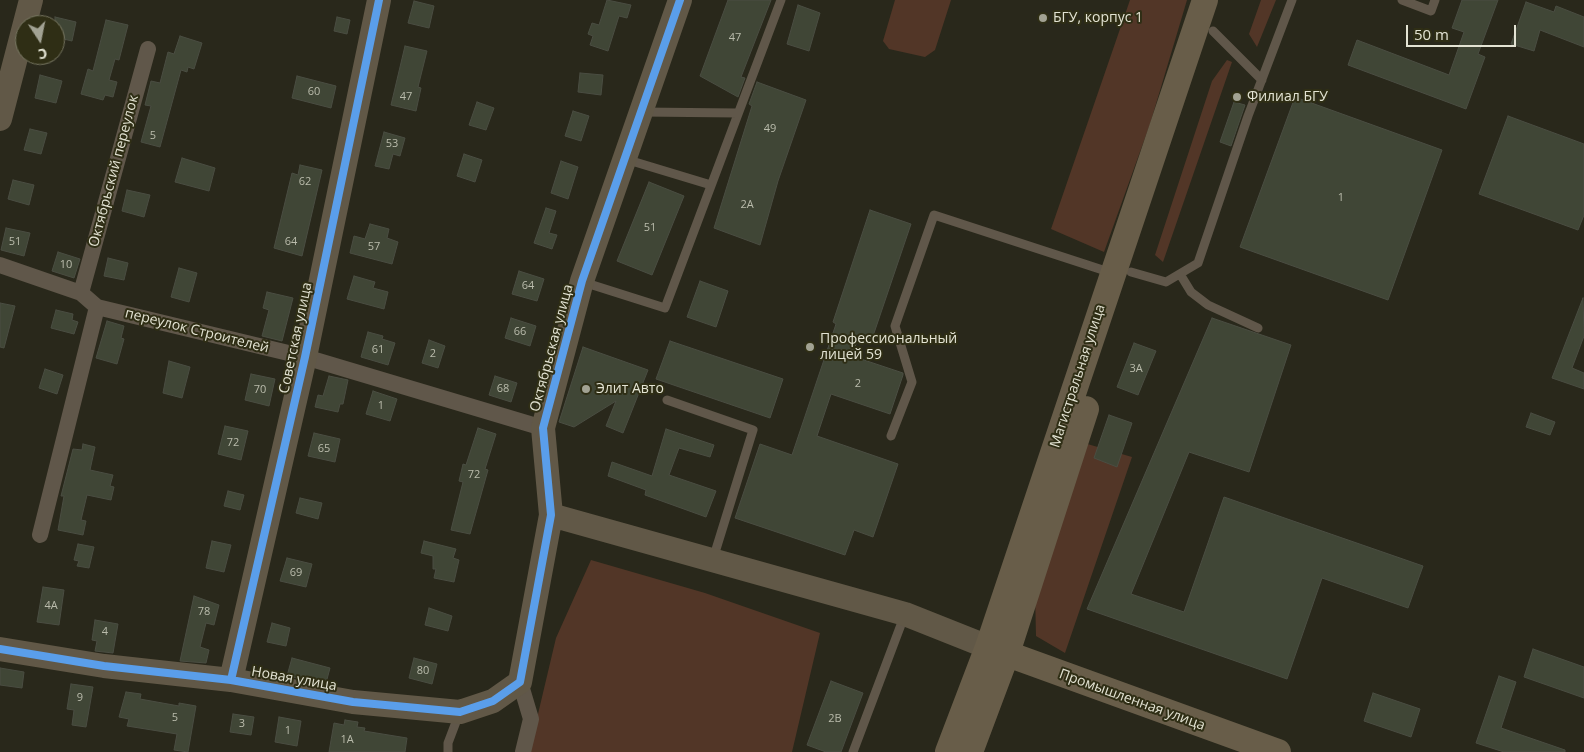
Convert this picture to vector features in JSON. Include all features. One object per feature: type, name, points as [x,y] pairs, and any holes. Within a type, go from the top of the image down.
[{"type":"main road","name":"Магистральная улица","points":[[970,752],[997,651],[1122,272],[1205,0]]},
{"type":"main road","name":"Магистральная улица","points":[[1122,272],[1224,0]]},
{"type":"main road","name":"Магистральная улица","points":[[948,752],[997,651]]},
{"type":"main road","name":"Промышленная улица","points":[[997,651],[1278,752]]},
{"type":"street","points":[[0,119],[31,0]]},
{"type":"street","name":"Советская улица","points":[[231,680],[305,357],[379,0]]},
{"type":"street","name":"Октябрьская улица","points":[[520,682],[551,515],[543,428],[582,281],[680,0]]},
{"type":"street","name":"Октябрьский переулок","points":[[81,293],[148,49]]},
{"type":"street","name":"переулок Строителей","points":[[0,265],[81,293],[97,307],[305,357],[543,428]]},
{"type":"street","points":[[40,535],[97,307]]},
{"type":"street","points":[[551,515],[905,614],[997,651]]},
{"type":"street","name":"Новая улица","points":[[0,649],[104,666],[231,680],[353,702],[460,712],[493,701],[520,682]]},
{"type":"street","points":[[520,682],[531,719],[523,752]]},
{"type":"lane","points":[[582,281],[665,308],[781,0]]},
{"type":"lane","points":[[891,436],[912,382],[895,326],[934,215],[1122,272],[1166,282],[1180,274],[1198,263],[1292,0]]},
{"type":"lane","points":[[1402,0],[1431,11],[1435,0]]},
{"type":"lane","points":[[1213,31],[1262,80]]},
{"type":"lane","points":[[641,112],[738,113]]},
{"type":"lane","points":[[624,159],[711,185]]},
{"type":"lane","points":[[1180,274],[1191,292],[1208,304],[1258,328]]},
{"type":"lane","points":[[667,400],[753,430],[713,559]]},
{"type":"lane","points":[[853,752],[905,614]]},
{"type":"lane","points":[[448,752],[448,743],[460,712]]},
{"type":"shaded area","points":[[895,0],[951,0],[935,50],[925,57],[889,49],[883,41]]},
{"type":"shaded area","points":[[1130,0],[1187,0],[1150,124],[1104,252],[1051,229]]},
{"type":"shaded area","points":[[1261,0],[1276,0],[1257,47],[1249,34]]},
{"type":"shaded area","points":[[1227,60],[1232,62],[1163,262],[1155,255],[1212,81]]},
{"type":"shaded area","points":[[1084,443],[1132,457],[1065,653],[1036,636],[1035,592]]},
{"type":"shaded area","points":[[591,560],[705,593],[820,633],[792,752],[529,752],[556,638]]},
{"type":"building","points":[[607,0],[631,5],[627,18],[619,16],[608,51],[590,45],[593,36],[588,34],[592,23],[599,25]]},
{"type":"building","points":[[728,0],[771,0],[741,77],[745,78],[738,97],[700,76]]},
{"type":"building","points":[[1462,0],[1498,0],[1478,54],[1485,57],[1466,109],[1348,65],[1357,40],[1449,75],[1464,32],[1452,28]]},
{"type":"building","points":[[414,1],[434,6],[429,28],[408,23]]},
{"type":"building","points":[[1526,2],[1554,12],[1556,6],[1584,17],[1584,47],[1540,30],[1534,51],[1511,44]]},
{"type":"building","points":[[798,5],[820,13],[809,51],[787,44]]},
{"type":"building","points":[[337,17],[350,20],[347,34],[334,31]]},
{"type":"building","points":[[65,19],[76,22],[72,41],[65,39]]},
{"type":"building","points":[[106,20],[128,25],[119,60],[115,59],[109,80],[117,82],[113,97],[105,95],[103,100],[81,94],[88,69],[93,71]]},
{"type":"building","points":[[180,36],[202,43],[194,69],[188,67],[187,72],[181,70],[160,147],[141,142],[151,106],[145,105],[151,81],[160,83],[168,52],[174,54]]},
{"type":"building","points":[[405,46],[427,51],[418,87],[421,88],[416,111],[391,105]]},
{"type":"building","points":[[580,73],[603,75],[601,95],[578,92]]},
{"type":"building","points":[[40,75],[62,81],[56,103],[35,98]]},
{"type":"building","points":[[297,76],[336,86],[331,108],[292,98]]},
{"type":"building","points":[[757,82],[806,100],[778,181],[760,245],[714,228],[752,106],[749,104]]},
{"type":"building","points":[[1295,97],[1442,150],[1388,300],[1240,247]]},
{"type":"building","points":[[477,102],[494,108],[486,130],[469,125]]},
{"type":"building","points":[[1234,102],[1245,105],[1231,146],[1220,142]]},
{"type":"building","points":[[573,111],[589,116],[581,141],[565,136]]},
{"type":"building","points":[[1508,116],[1584,144],[1584,215],[1578,230],[1479,194]]},
{"type":"building","points":[[30,129],[47,133],[41,154],[24,150]]},
{"type":"building","points":[[384,132],[405,138],[400,156],[393,154],[389,169],[375,166]]},
{"type":"building","points":[[464,154],[482,160],[475,182],[457,176]]},
{"type":"building","points":[[182,158],[215,168],[209,191],[175,182]]},
{"type":"building","points":[[561,161],[578,167],[568,199],[551,193]]},
{"type":"building","points":[[300,165],[322,170],[302,256],[274,248],[292,173],[298,175]]},
{"type":"building","points":[[13,180],[34,185],[29,205],[8,199]]},
{"type":"building","points":[[649,182],[684,196],[652,275],[617,261]]},
{"type":"building","points":[[127,190],[150,195],[144,217],[122,211]]},
{"type":"building","points":[[546,208],[556,211],[549,233],[557,235],[552,249],[534,243]]},
{"type":"building","points":[[870,210],[911,224],[872,339],[859,335],[852,356],[903,373],[903,375],[890,414],[831,394],[817,436],[898,464],[873,537],[854,530],[845,555],[735,518],[760,444],[792,455],[836,324],[833,322]]},
{"type":"building","points":[[370,224],[389,229],[387,238],[398,242],[392,264],[350,253],[354,236],[365,239]]},
{"type":"building","points":[[6,228],[30,233],[24,256],[1,250]]},
{"type":"building","points":[[58,252],[80,259],[74,278],[52,271]]},
{"type":"building","points":[[108,258],[128,263],[124,280],[104,276]]},
{"type":"building","points":[[179,268],[197,273],[189,302],[171,297]]},
{"type":"building","points":[[519,271],[544,279],[537,301],[512,294]]},
{"type":"building","points":[[354,276],[375,282],[373,288],[388,292],[384,309],[347,299]]},
{"type":"building","points":[[700,281],[728,291],[716,327],[687,317]]},
{"type":"building","points":[[267,292],[293,298],[282,341],[262,336],[269,310],[263,308]]},
{"type":"building","points":[[1583,298],[1584,336],[1572,368],[1584,373],[1584,389],[1552,378]]},
{"type":"building","points":[[0,303],[15,306],[4,348],[0,347]]},
{"type":"building","points":[[56,310],[73,314],[72,320],[78,322],[74,334],[51,328]]},
{"type":"building","points":[[511,318],[536,326],[530,346],[505,338]]},
{"type":"building","points":[[1212,318],[1291,345],[1249,472],[1189,452],[1131,594],[1184,612],[1224,497],[1423,566],[1408,608],[1322,578],[1287,679],[1087,609]]},
{"type":"building","points":[[107,321],[124,326],[121,338],[124,339],[117,364],[96,358]]},
{"type":"building","points":[[368,332],[383,336],[382,339],[395,343],[388,365],[361,357]]},
{"type":"building","points":[[429,340],[445,346],[438,368],[422,363]]},
{"type":"building","points":[[670,341],[783,379],[770,418],[656,379]]},
{"type":"building","points":[[1134,343],[1156,351],[1138,395],[1117,387]]},
{"type":"building","points":[[583,347],[648,370],[623,433],[606,426],[616,401],[574,427],[559,422]]},
{"type":"building","points":[[169,361],[190,367],[182,398],[163,393]]},
{"type":"building","points":[[45,369],[63,375],[57,394],[39,388]]},
{"type":"building","points":[[251,374],[275,379],[269,406],[245,400]]},
{"type":"building","points":[[329,376],[348,380],[343,404],[340,404],[338,412],[315,407],[318,395],[323,396]]},
{"type":"building","points":[[495,376],[517,383],[511,402],[489,395]]},
{"type":"building","points":[[373,391],[397,399],[390,421],[366,414]]},
{"type":"building","points":[[1531,413],[1555,422],[1550,435],[1526,427]]},
{"type":"building","points":[[1109,415],[1132,423],[1117,467],[1094,458]]},
{"type":"building","points":[[225,426],[248,431],[241,460],[218,454]]},
{"type":"building","points":[[478,428],[496,434],[485,469],[488,470],[470,534],[451,530],[463,482],[459,481],[463,464],[466,465]]},
{"type":"building","points":[[666,429],[714,445],[710,457],[679,448],[669,475],[716,491],[706,517],[645,495],[646,490],[608,476],[612,462],[652,476]]},
{"type":"building","points":[[314,433],[340,439],[335,462],[308,456]]},
{"type":"building","points":[[83,444],[95,447],[90,470],[113,475],[110,486],[114,487],[111,500],[87,495],[81,520],[86,521],[83,535],[58,530],[64,496],[61,496],[73,449],[82,450]]},
{"type":"building","points":[[228,491],[244,495],[240,510],[224,506]]},
{"type":"building","points":[[300,498],[322,503],[318,519],[296,513]]},
{"type":"building","points":[[212,541],[231,545],[224,572],[206,568]]},
{"type":"building","points":[[424,541],[456,549],[453,558],[459,560],[454,582],[434,578],[436,569],[433,569],[433,556],[421,553]]},
{"type":"building","points":[[78,544],[94,547],[89,568],[77,566],[79,561],[74,560]]},
{"type":"building","points":[[287,558],[312,564],[306,587],[280,581]]},
{"type":"building","points":[[43,587],[64,590],[59,625],[37,622]]},
{"type":"building","points":[[194,596],[219,605],[214,625],[206,623],[200,647],[209,650],[206,663],[180,661]]},
{"type":"building","points":[[429,608],[452,616],[448,631],[425,625]]},
{"type":"building","points":[[95,620],[118,624],[113,653],[95,651],[97,641],[92,640]]},
{"type":"building","points":[[272,623],[290,628],[286,646],[267,642]]},
{"type":"building","points":[[1533,649],[1584,667],[1584,698],[1524,677]]},
{"type":"building","points":[[292,658],[330,668],[326,683],[287,676]]},
{"type":"building","points":[[414,658],[437,664],[432,684],[409,678]]},
{"type":"building","points":[[0,668],[24,672],[22,688],[0,685]]},
{"type":"building","points":[[1499,676],[1516,682],[1501,728],[1565,750],[1565,752],[1504,752],[1476,743]]},
{"type":"building","points":[[831,681],[863,693],[841,752],[826,752],[807,745]]},
{"type":"building","points":[[71,684],[93,687],[86,727],[72,725],[74,710],[67,709]]},
{"type":"building","points":[[126,692],[141,694],[140,699],[179,706],[179,703],[196,706],[188,752],[174,750],[177,734],[127,726],[129,719],[119,717]]},
{"type":"building","points":[[1373,693],[1420,709],[1411,737],[1364,721]]},
{"type":"building","points":[[233,714],[254,717],[251,735],[230,732]]},
{"type":"building","points":[[279,717],[301,721],[297,746],[275,742]]},
{"type":"building","points":[[345,720],[358,722],[357,727],[365,728],[364,731],[407,738],[405,752],[329,752],[334,723],[344,725]]},
{"type":"cycle path","points":[[231,680],[305,357],[379,0]]},
{"type":"cycle path","points":[[0,649],[104,666],[231,680],[353,702],[460,712],[493,701],[520,682],[551,515],[543,428],[582,281],[680,0]]},
{"type":"place","name":"БГУ, корпус 1","points":[[1043,18]]},
{"type":"place","name":"Филиал БГУ","points":[[1237,97]]},
{"type":"place","name":"Профессиональный лицей 59","points":[[810,347]]},
{"type":"place","name":"Элит Авто","points":[[586,389]]}]
